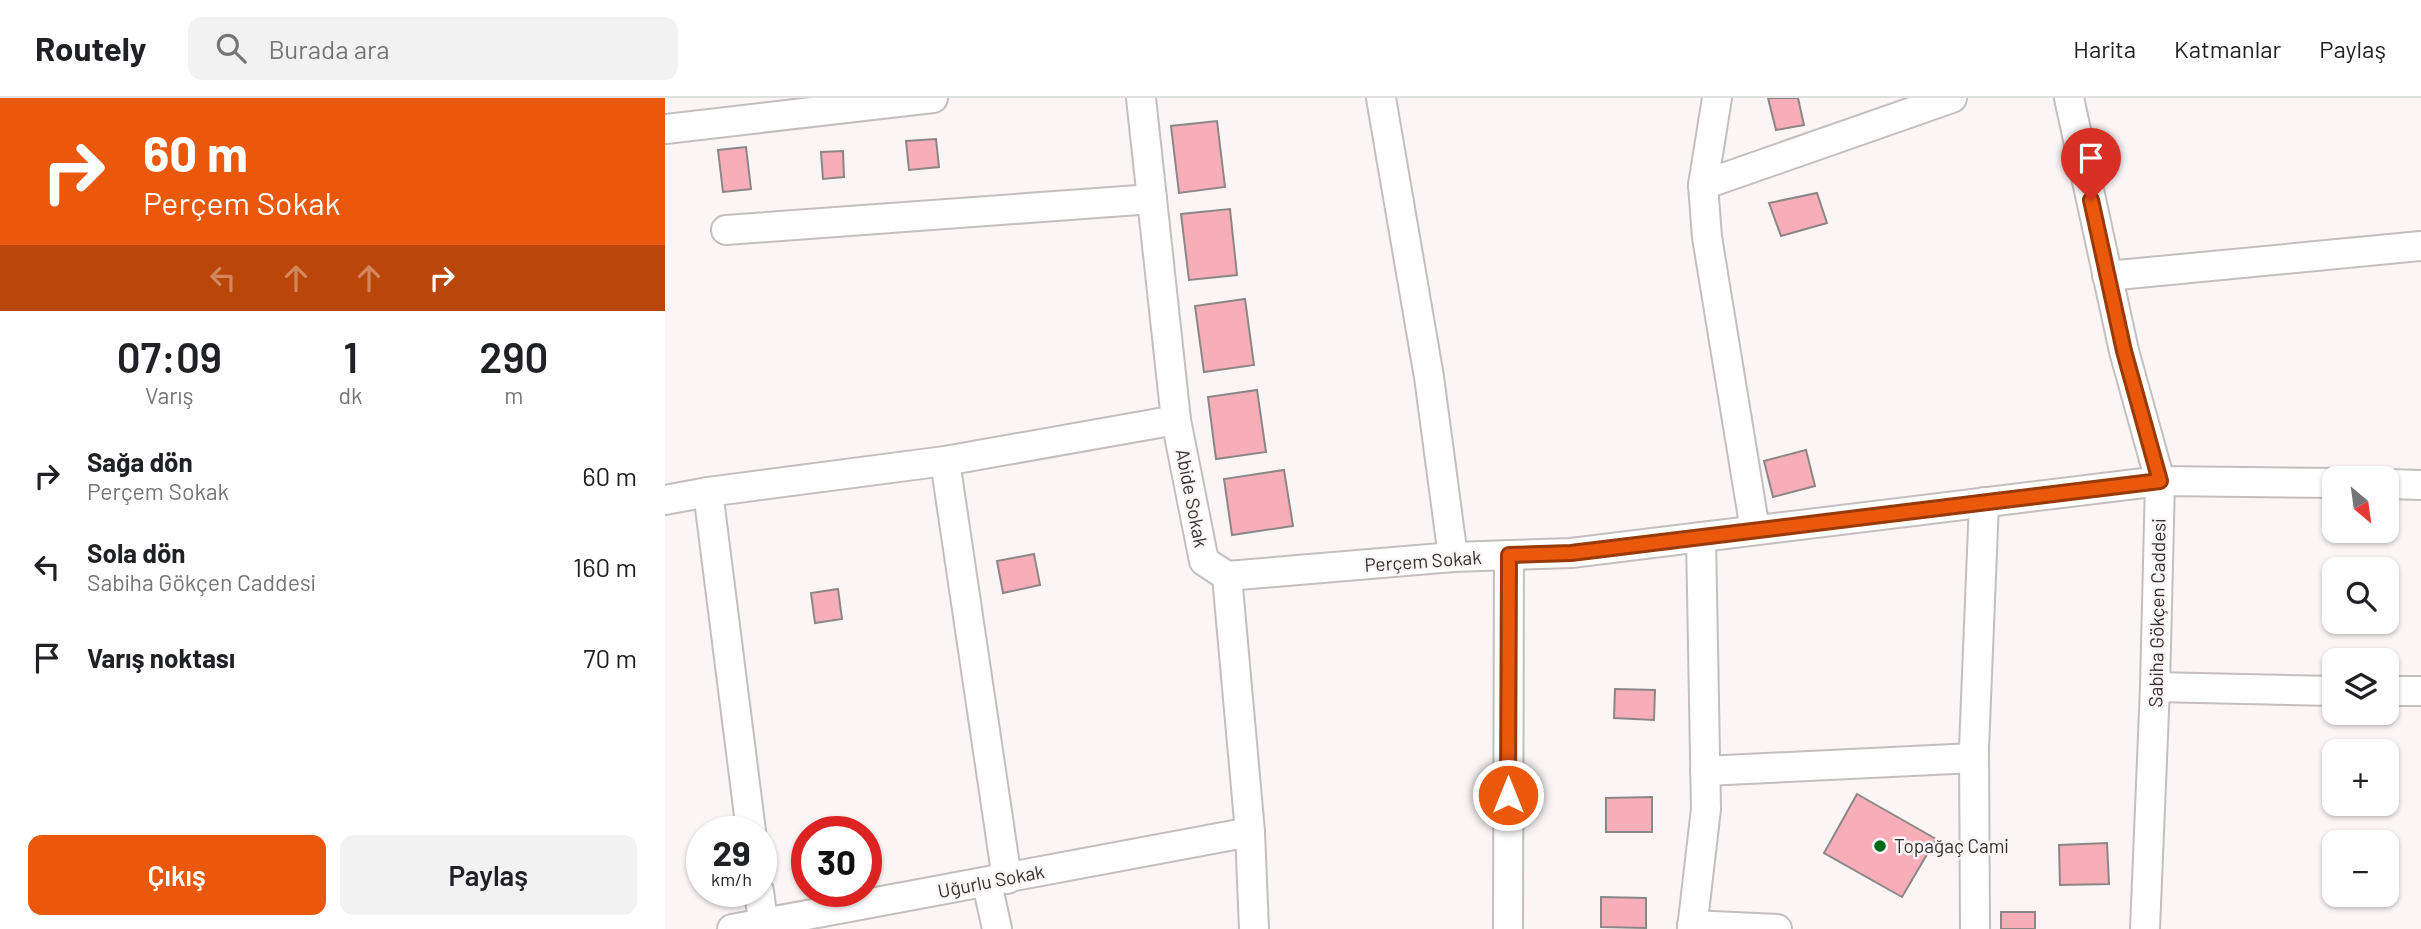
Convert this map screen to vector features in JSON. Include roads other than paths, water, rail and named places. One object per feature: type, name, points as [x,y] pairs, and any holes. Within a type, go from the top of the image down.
[{"type":"street","points":[[665,130],[933,98]]},
{"type":"street","name":"Abide Sokak","points":[[1141,98],[1176,420],[1204,561],[1227,576]]},
{"type":"street","points":[[1381,98],[1429,377],[1453,556]]},
{"type":"street","points":[[1717,98],[1703,185],[1707,237],[1755,530]]},
{"type":"street","points":[[1703,185],[1952,98]]},
{"type":"street","name":"Sabiha Gökçen Caddesi","points":[[2069,98],[2124,351],[2160,481],[2145,929]]},
{"type":"street","points":[[726,230],[1152,199]]},
{"type":"street","points":[[2107,276],[2421,246]]},
{"type":"street","points":[[665,500],[945,461],[1176,420]]},
{"type":"street","points":[[945,461],[997,881],[997,929]]},
{"type":"street","name":"Perçem Sokak","points":[[1227,576],[1453,556],[1571,553],[2160,481],[2322,483]]},
{"type":"street","points":[[2399,484],[2421,485]]},
{"type":"street","points":[[709,492],[749,816]]},
{"type":"street","points":[[1975,929],[1973,758],[1984,502]]},
{"type":"street","points":[[1701,537],[1706,809],[1692,927],[1777,929]]},
{"type":"street","points":[[1508,929],[1509,555]]},
{"type":"street","points":[[1227,576],[1250,832],[1254,929]]},
{"type":"street","points":[[2155,687],[2322,691]]},
{"type":"street","points":[[2399,691],[2421,691]]},
{"type":"street","points":[[1705,771],[1973,758]]},
{"type":"street","name":"Uğurlu Sokak","points":[[733,929],[764,926],[1250,832]]},
{"type":"street","points":[[761,907],[764,926]]},
{"type":"place","name":"Topağaç Cami","points":[[1880,846]]}]
